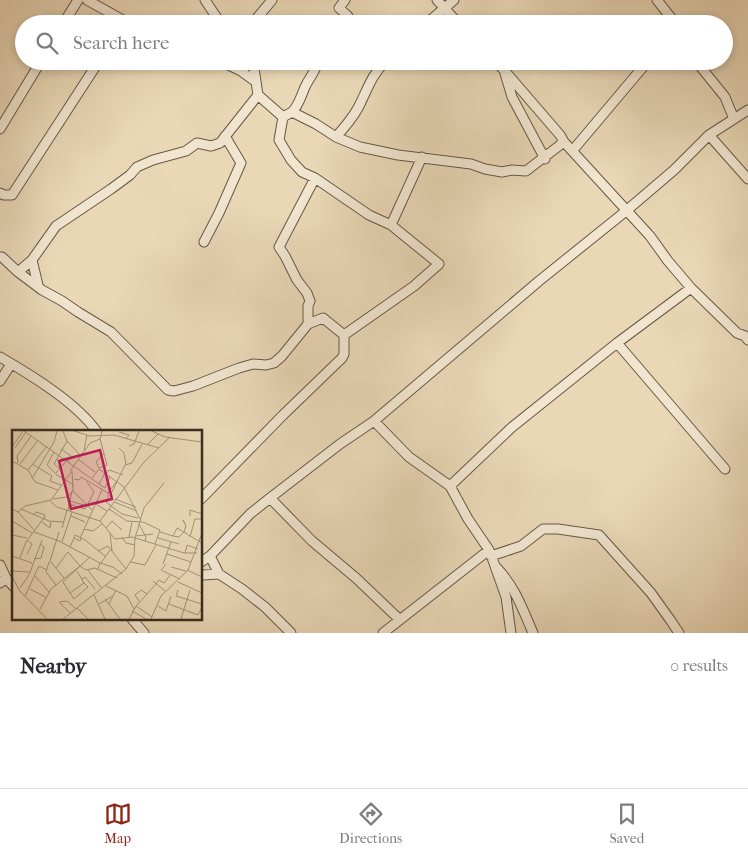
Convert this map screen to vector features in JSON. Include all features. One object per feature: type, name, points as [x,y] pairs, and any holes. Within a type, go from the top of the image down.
[{"type":"street","points":[[69,15],[78,0]]},
{"type":"street","points":[[87,0],[112,15]]},
{"type":"street","points":[[206,0],[215,15]]},
{"type":"street","points":[[260,15],[272,0]]},
{"type":"street","points":[[344,0],[339,8],[347,15]]},
{"type":"street","points":[[437,0],[450,15]]},
{"type":"street","points":[[437,15],[454,0]]},
{"type":"street","points":[[657,0],[669,15]]},
{"type":"street","points":[[0,129],[36,70]]},
{"type":"street","points":[[0,193],[12,195],[93,70]]},
{"type":"street","points":[[239,70],[255,81]]},
{"type":"street","points":[[254,70],[258,95],[282,117]]},
{"type":"street","points":[[282,117],[297,107],[306,84],[316,70]]},
{"type":"street","points":[[336,137],[358,109],[377,70]]},
{"type":"street","points":[[504,70],[564,142],[650,236],[691,288],[737,333],[747,337]]},
{"type":"street","points":[[504,70],[512,97],[545,158]]},
{"type":"street","points":[[573,150],[640,70]]},
{"type":"street","points":[[703,70],[725,97],[734,119]]},
{"type":"street","points":[[18,272],[32,260],[56,226],[130,175],[137,167],[153,160],[186,151],[198,143],[211,146],[220,143],[258,95]]},
{"type":"street","points":[[290,633],[265,607],[219,574],[204,559],[250,514],[340,444],[374,421],[423,378],[626,211],[674,170],[709,135],[748,110]]},
{"type":"street","points":[[292,112],[336,137],[360,147],[382,152],[471,164],[502,172],[512,170],[526,172],[564,142]]},
{"type":"street","points":[[282,117],[279,140],[291,160],[302,172],[315,178],[369,215],[391,226],[439,264],[414,286],[344,336]]},
{"type":"street","points":[[709,135],[748,178]]},
{"type":"street","points":[[204,242],[220,213],[241,163],[225,136]]},
{"type":"street","points":[[391,226],[422,158]]},
{"type":"street","points":[[308,324],[308,306],[310,301],[307,292],[297,280],[279,247],[315,178]]},
{"type":"street","points":[[1,256],[42,290],[111,332],[168,390],[174,391],[193,386],[253,364],[266,365],[274,363],[308,324],[323,318],[344,336],[344,354],[342,358],[202,498]]},
{"type":"street","points":[[32,260],[38,285]]},
{"type":"street","points":[[450,486],[511,428],[617,343],[691,288]]},
{"type":"street","points":[[617,343],[724,469]]},
{"type":"street","points":[[0,357],[71,404],[96,430]]},
{"type":"street","points":[[0,382],[11,364]]},
{"type":"street","points":[[374,421],[409,457],[450,486],[468,519],[517,596],[534,633]]},
{"type":"street","points":[[270,498],[312,541],[356,578],[399,619]]},
{"type":"street","points":[[383,633],[399,619],[492,557],[521,546],[543,529],[558,529],[599,535],[651,593],[672,620],[678,633]]},
{"type":"street","points":[[492,557],[506,597],[511,633]]},
{"type":"street","points":[[0,565],[3,580]]},
{"type":"street","points":[[202,574],[219,574]]},
{"type":"street","points":[[133,620],[144,633]]}]
